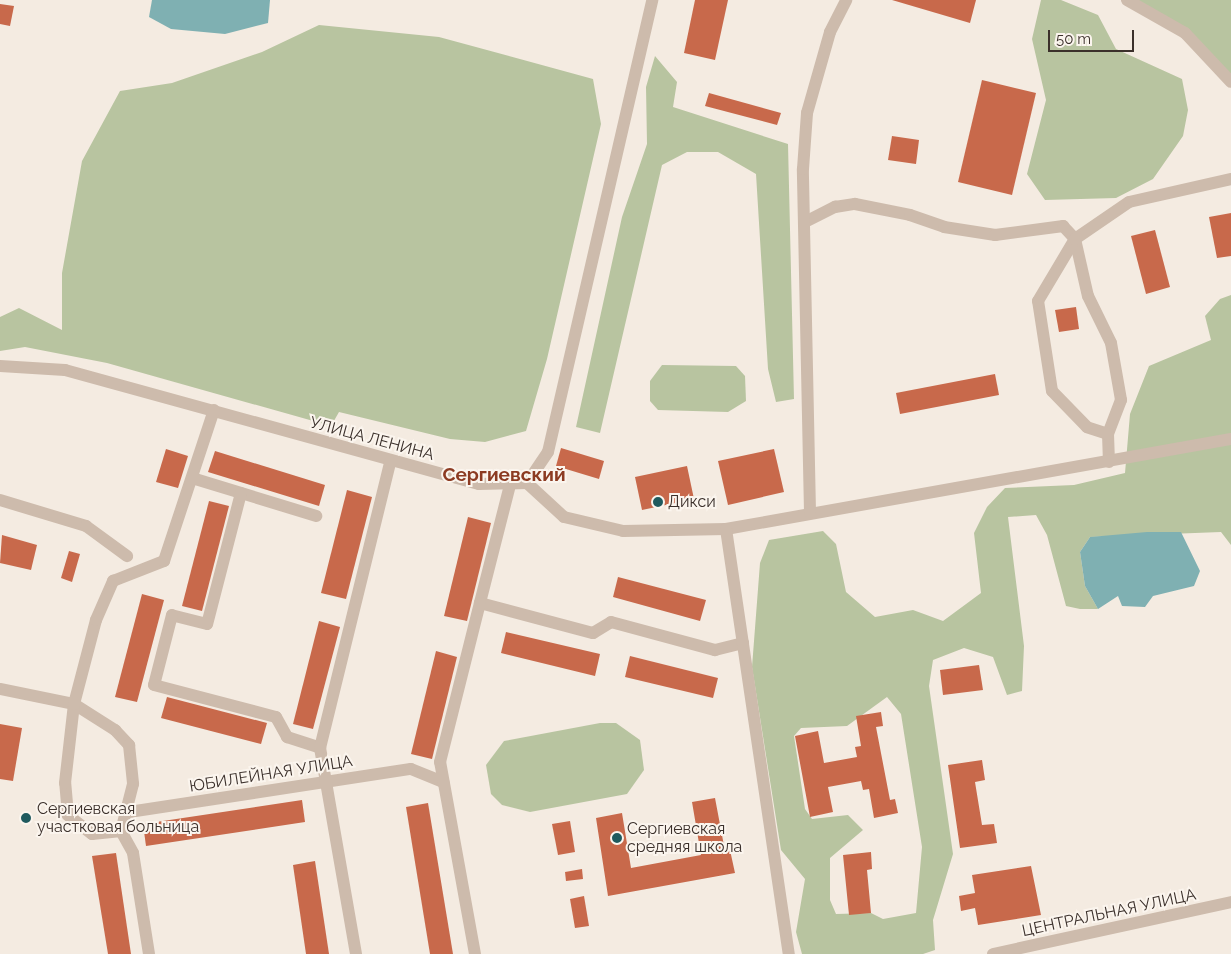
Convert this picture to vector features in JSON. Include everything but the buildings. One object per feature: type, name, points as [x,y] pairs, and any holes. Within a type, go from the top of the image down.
[{"type":"street","points":[[652,0],[548,452],[527,483],[564,516],[623,530],[726,528],[1231,439]]},
{"type":"street","points":[[810,512],[805,222],[807,113],[830,32],[846,0]]},
{"type":"street","points":[[1127,0],[1185,33],[1231,82]]},
{"type":"street","points":[[1108,434],[1087,427],[1052,391],[1038,301],[1075,239],[1129,202],[1231,179]]},
{"type":"street","points":[[805,222],[835,207],[855,204],[910,215],[944,228],[995,235],[1063,226],[1075,239],[1088,296],[1111,343],[1121,400],[1108,434],[1109,462]]},
{"type":"street","name":"УЛИЦА ЛЕНИНА","points":[[0,366],[65,370],[214,410],[390,462],[479,484],[510,485],[527,483]]},
{"type":"street","points":[[121,831],[92,834],[68,815],[65,783],[74,704],[96,620],[113,581],[164,561],[214,410]]},
{"type":"street","points":[[356,954],[324,782],[320,748],[390,462]]},
{"type":"street","points":[[192,478],[316,516]]},
{"type":"street","points":[[474,954],[440,762],[510,485]]},
{"type":"street","points":[[241,493],[207,624],[172,615],[154,685],[276,717],[287,737],[320,748]]},
{"type":"street","points":[[0,500],[86,526],[127,556]]},
{"type":"street","points":[[726,528],[789,954]]},
{"type":"street","points":[[480,603],[592,633],[611,622],[715,650],[743,643]]},
{"type":"street","points":[[0,689],[74,704],[115,730],[129,745],[133,784],[129,812],[121,831]]},
{"type":"street","name":"ЮБИЛЕЙНАЯ УЛИЦА","points":[[129,812],[411,769],[444,782]]},
{"type":"street","points":[[121,831],[133,853],[149,954]]},
{"type":"street","name":"ЦЕНТРАЛЬНАЯ УЛИЦА","points":[[993,954],[1231,902]]},
{"type":"green space","points":[[1041,0],[1061,0],[1098,15],[1116,49],[1182,79],[1188,110],[1183,136],[1153,179],[1116,198],[1045,200],[1027,174],[1046,100],[1032,39]]},
{"type":"green space","points":[[1127,0],[1231,0],[1231,82],[1185,33]]},
{"type":"green space","points":[[319,25],[439,37],[593,79],[601,124],[547,359],[526,431],[485,442],[450,439],[339,412],[331,426],[107,363],[25,347],[0,351],[0,317],[19,308],[62,330],[62,273],[82,161],[120,91],[172,83],[262,52]]},
{"type":"green space","points":[[655,56],[677,82],[673,107],[788,144],[794,399],[776,402],[768,369],[756,174],[718,152],[687,152],[662,165],[600,433],[576,427],[622,217],[647,144],[646,87]]},
{"type":"green space","points":[[1231,295],[1231,545],[1221,532],[1090,537],[1080,552],[1085,586],[1098,609],[1080,609],[1066,606],[1047,535],[1036,515],[1008,517],[1024,646],[1022,691],[1007,695],[993,657],[964,648],[933,660],[929,686],[953,854],[933,920],[935,950],[923,954],[802,954],[796,932],[805,879],[781,850],[752,667],[760,563],[769,540],[823,531],[836,544],[846,592],[875,617],[913,610],[943,621],[981,593],[974,533],[987,507],[1005,488],[1074,485],[1125,473],[1130,414],[1149,366],[1211,340],[1205,316],[1220,299]],"holes":[[[887,697],[901,714],[922,847],[916,913],[883,919],[871,913],[836,914],[830,900],[830,858],[863,830],[848,815],[812,819],[805,809],[794,736],[801,728],[847,726]]]},
{"type":"green space","points":[[662,365],[736,366],[745,376],[746,401],[728,412],[658,410],[650,401],[650,381]]},
{"type":"green space","points":[[600,723],[616,723],[640,740],[644,770],[627,794],[530,812],[502,805],[491,794],[486,765],[504,741]]},
{"type":"water","points":[[152,0],[270,0],[268,23],[225,34],[171,29],[149,17]]},
{"type":"water","points":[[1147,532],[1181,532],[1200,571],[1194,586],[1153,596],[1145,607],[1122,606],[1118,596],[1098,609],[1085,586],[1080,552],[1090,537]]},
{"type":"place","name":"Дикси","points":[[658,502]]},
{"type":"place","name":"Сергиевская участковая больница","points":[[26,818]]},
{"type":"place","name":"Сергиевская средняя школа","points":[[617,838]]},
{"type":"district","name":"Сергиевский","points":[[504,475]]}]
